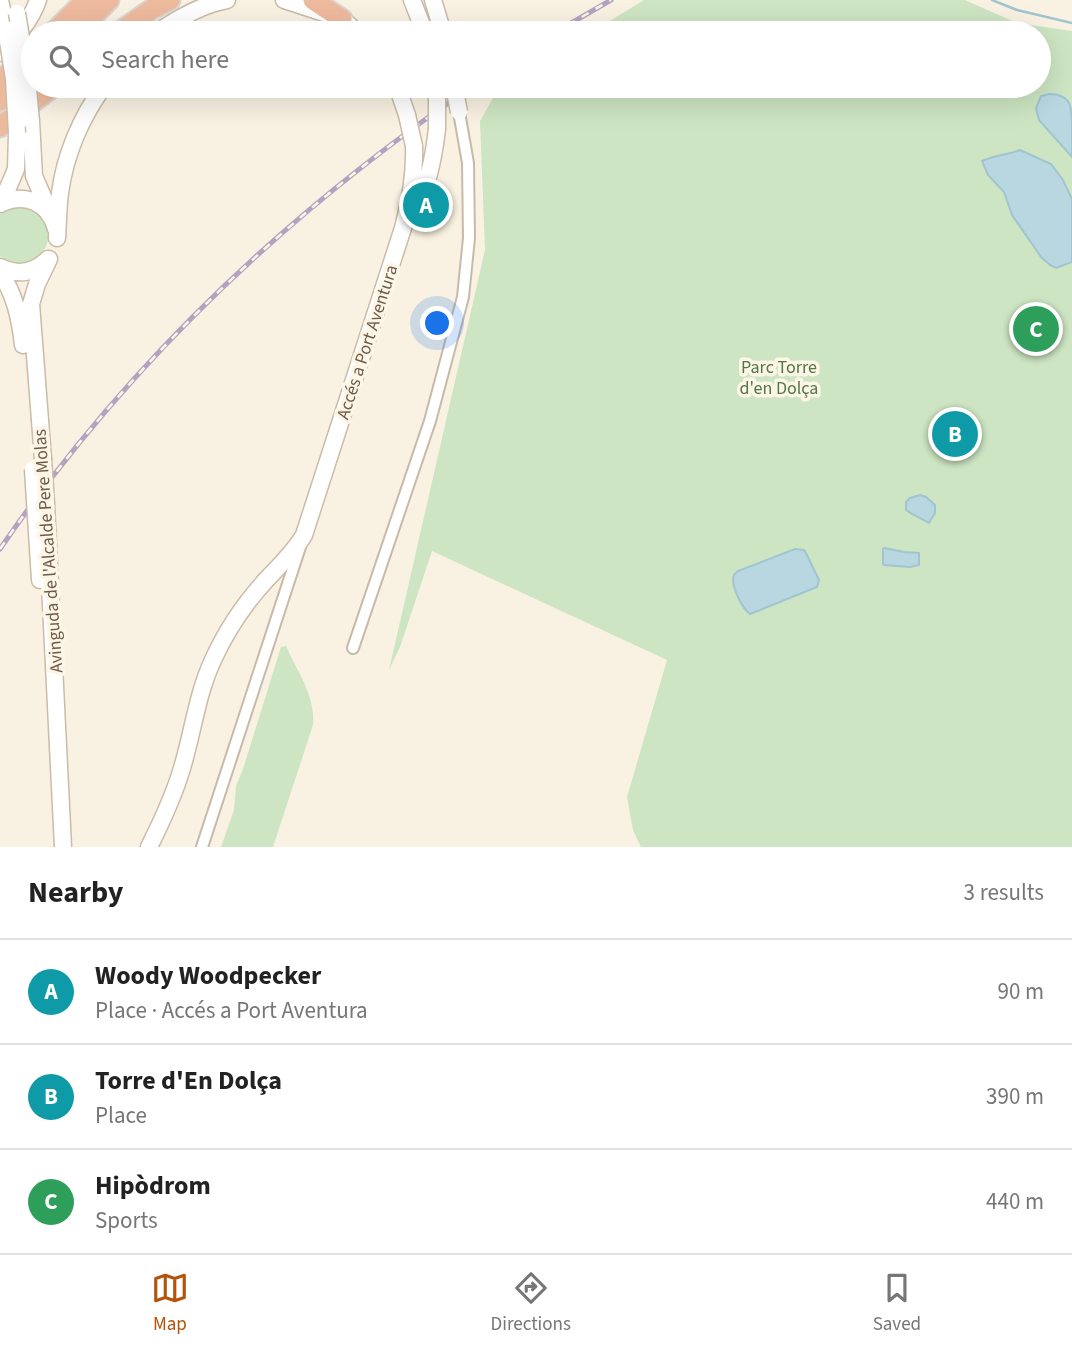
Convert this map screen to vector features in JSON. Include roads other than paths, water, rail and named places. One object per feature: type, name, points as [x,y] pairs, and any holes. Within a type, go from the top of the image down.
[{"type":"highway","points":[[65,21],[86,0]]},
{"type":"highway","points":[[88,21],[110,0]]},
{"type":"highway","points":[[134,21],[170,0]]},
{"type":"highway","points":[[313,0],[342,19]]},
{"type":"highway","points":[[0,80],[21,62]]},
{"type":"highway","points":[[0,102],[21,84]]},
{"type":"highway","points":[[8,130],[41,98]]},
{"type":"street","points":[[0,0],[14,79],[8,130],[16,169],[1,203]]},
{"type":"street","points":[[28,21],[38,0]]},
{"type":"street","points":[[177,21],[195,11],[227,0]]},
{"type":"street","points":[[284,0],[344,21]]},
{"type":"street","points":[[412,0],[420,21]]},
{"type":"street","points":[[422,0],[430,21]]},
{"type":"street","points":[[433,0],[439,21]]},
{"type":"street","points":[[15,7],[21,40]]},
{"type":"street","points":[[0,53],[21,30]]},
{"type":"street","points":[[28,98],[34,176],[54,221],[57,238]]},
{"type":"street","points":[[57,238],[60,192],[67,163],[85,116],[96,98]]},
{"type":"street","name":"Accés a Port Aventura","points":[[202,847],[412,195],[414,146],[402,98]]},
{"type":"street","points":[[403,228],[420,200],[432,157],[437,129],[436,98]]},
{"type":"street","points":[[353,648],[430,421],[463,297],[469,238],[468,163],[456,98]]},
{"type":"street","points":[[1,203],[11,199],[28,199],[50,213]]},
{"type":"street","name":"Avinguda de l'Alcalde Pere Molas","points":[[57,238],[31,304],[41,510],[58,709],[63,847]]},
{"type":"street","points":[[0,269],[22,273],[32,271],[42,266],[49,258]]},
{"type":"street","name":"Avinguda de l'Alcalde Pere Molas","points":[[0,269],[20,318],[38,464]]},
{"type":"street","name":"Avinguda de l'Alcalde Pere Molas","points":[[41,510],[53,847]]},
{"type":"street","name":"Accés a Port Aventura","points":[[149,847],[183,768],[198,700],[213,660],[237,617],[304,535]]},
{"type":"water","points":[[1051,94],[1062,96],[1069,103],[1072,114],[1072,157],[1039,120],[1036,108],[1040,98],[1051,98]]},
{"type":"water","points":[[1020,150],[1051,164],[1072,199],[1072,262],[1056,268],[1041,257],[1012,215],[1004,192],[988,175],[982,161]]},
{"type":"water","points":[[920,495],[935,505],[935,513],[929,523],[906,510],[906,502]]},
{"type":"water","points":[[884,548],[919,553],[919,565],[884,565]]},
{"type":"water","points":[[795,549],[804,550],[806,553],[819,580],[817,587],[750,614],[740,602],[735,590],[734,574]]},
{"type":"waterway","points":[[992,0],[1017,10],[1072,23]]},
{"type":"railway","points":[[575,21],[611,0]]},
{"type":"railway","points":[[0,549],[49,481],[101,417],[215,295],[339,185],[456,98]]},
{"type":"place","name":"Woody Woodpecker","points":[[426,205]]},
{"type":"place","name":"Hipòdrom","points":[[1036,329]]},
{"type":"place","name":"Torre d'En Dolça","points":[[955,434]]},
{"type":"park label","name":"Parc Torre d'en Dolça","points":[[779,377]]}]
